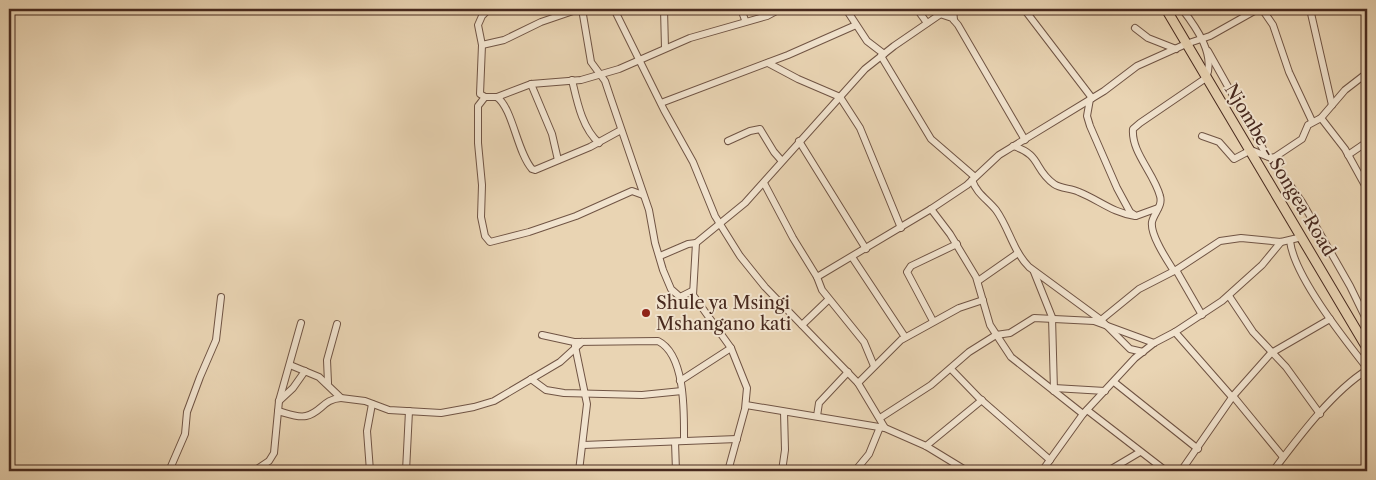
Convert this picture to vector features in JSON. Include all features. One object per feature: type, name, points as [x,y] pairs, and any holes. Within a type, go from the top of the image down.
[{"type":"highway","name":"Njombe - Songea Road","points":[[1166,9],[1367,348]]},
{"type":"street","points":[[489,9],[479,21],[482,45],[479,91],[480,95],[485,97],[497,97],[530,84],[581,80],[641,60],[690,38],[720,30],[745,20],[767,16],[780,9]]},
{"type":"street","points":[[482,45],[504,40],[541,22],[581,9],[591,62],[605,81],[643,195],[668,284],[676,294],[683,297],[692,292]]},
{"type":"street","points":[[614,9],[641,60],[661,104],[693,162],[721,225],[740,256],[802,325],[858,383],[880,418],[883,427],[870,454],[855,471]]},
{"type":"street","points":[[664,9],[665,48]]},
{"type":"street","points":[[741,9],[745,20]]},
{"type":"street","points":[[846,9],[867,41],[882,55],[931,139],[973,179],[978,193],[996,211],[1018,253],[1034,271],[1104,323],[1130,349],[1143,352]]},
{"type":"street","points":[[917,9],[927,23]]},
{"type":"street","points":[[660,256],[688,244],[696,243],[721,225],[764,183],[781,160],[865,69],[948,9]]},
{"type":"street","points":[[953,9],[954,20],[976,54],[1025,140]]},
{"type":"street","points":[[1024,9],[1091,98],[1087,116],[1090,126],[1125,205],[1136,216]]},
{"type":"street","points":[[1182,9],[1270,157],[1302,202],[1350,286],[1367,321]]},
{"type":"street","points":[[818,277],[931,209],[973,179],[991,161],[1091,98],[1137,66],[1186,44],[1204,44],[1235,23],[1245,12],[1258,9]]},
{"type":"street","points":[[1262,9],[1273,25],[1289,72],[1312,121]]},
{"type":"street","points":[[1310,9],[1332,105]]},
{"type":"street","points":[[940,14],[954,20]]},
{"type":"street","points":[[661,104],[768,63],[856,25]]},
{"type":"street","points":[[1135,28],[1148,38],[1176,49]]},
{"type":"street","points":[[1200,66],[1204,44]]},
{"type":"street","points":[[1202,314],[1154,232],[1152,222],[1158,208],[1160,196],[1148,168],[1134,143],[1133,129],[1206,78],[1209,66],[1204,44]]},
{"type":"street","points":[[768,63],[798,79],[840,97],[863,136],[901,228]]},
{"type":"street","points":[[1202,136],[1219,142],[1234,159],[1251,150],[1270,157],[1285,152],[1302,139],[1312,121],[1321,118],[1345,90],[1367,73]]},
{"type":"street","points":[[572,80],[590,133],[599,143]]},
{"type":"street","points":[[530,84],[552,134],[558,160]]},
{"type":"street","points":[[485,97],[478,106],[477,136],[482,185],[481,217],[485,236],[490,242],[543,228],[632,191],[643,195]]},
{"type":"street","points":[[497,97],[503,103],[530,167],[535,170],[599,143],[621,130]]},
{"type":"street","points":[[1321,118],[1348,155],[1367,189]]},
{"type":"street","points":[[728,141],[750,131],[760,129],[781,160]]},
{"type":"street","points":[[799,141],[866,249]]},
{"type":"street","points":[[1348,155],[1367,142]]},
{"type":"street","points":[[1013,146],[1029,152],[1043,173],[1056,185],[1081,192],[1116,212],[1136,216],[1158,208]]},
{"type":"street","points":[[764,183],[818,277],[828,300],[864,342],[874,366]]},
{"type":"street","points":[[931,209],[957,244],[978,281],[990,325],[1015,362],[1166,471]]},
{"type":"street","points":[[1104,323],[1139,289],[1175,270],[1220,241],[1241,238],[1282,242],[1302,237]]},
{"type":"street","points":[[1272,471],[1320,414],[1353,380],[1367,369],[1330,319],[1294,258],[1290,241]]},
{"type":"street","points":[[1042,471],[1085,412],[1143,352],[1154,343],[1175,332],[1229,296],[1262,265],[1282,242]]},
{"type":"street","points":[[696,243],[692,292],[731,348],[747,388],[746,405],[728,471]]},
{"type":"street","points":[[933,321],[907,272],[912,266],[957,244]]},
{"type":"street","points":[[978,281],[1018,253]]},
{"type":"street","points":[[852,257],[905,337]]},
{"type":"street","points":[[1034,271],[1052,317],[1054,390]]},
{"type":"street","points":[[1229,296],[1254,332],[1286,366],[1320,414]]},
{"type":"street","points":[[169,471],[184,434],[187,412],[216,340],[221,297]]},
{"type":"street","points":[[802,325],[828,300]]},
{"type":"street","points":[[858,383],[892,346],[905,337],[933,321],[982,300]]},
{"type":"street","points":[[880,418],[931,385],[951,369],[962,356],[996,335],[1010,333],[1034,318],[1083,319],[1104,323],[1154,343]]},
{"type":"street","points":[[1181,471],[1198,449],[1232,397],[1273,352],[1330,319]]},
{"type":"street","points":[[254,471],[269,461],[274,453],[279,401],[301,323]]},
{"type":"street","points":[[328,383],[328,360],[337,324]]},
{"type":"street","points":[[1175,332],[1283,457]]},
{"type":"street","points":[[542,335],[575,346]]},
{"type":"street","points":[[278,412],[308,416],[328,401],[342,398],[372,404],[389,410],[441,413],[484,405],[560,362],[575,346],[582,342],[658,341],[670,350],[680,381],[684,441]]},
{"type":"street","points":[[575,346],[586,392],[584,445],[579,471]]},
{"type":"street","points":[[680,381],[731,348]]},
{"type":"street","points":[[290,365],[328,383],[342,398]]},
{"type":"street","points":[[951,369],[982,400],[1050,460]]},
{"type":"street","points":[[279,401],[293,388],[305,372]]},
{"type":"street","points":[[817,416],[819,404],[848,372]]},
{"type":"street","points":[[531,379],[552,392],[642,394],[682,391]]},
{"type":"street","points":[[1114,382],[1198,449]]},
{"type":"street","points":[[1054,390],[1105,391]]},
{"type":"street","points":[[926,446],[982,400]]},
{"type":"street","points":[[370,471],[367,431],[372,404]]},
{"type":"street","points":[[746,405],[883,427],[926,446],[965,471]]},
{"type":"street","points":[[406,471],[409,411]]},
{"type":"street","points":[[782,471],[785,450],[784,412]]},
{"type":"street","points":[[584,445],[737,439]]},
{"type":"street","points":[[675,442],[676,471]]},
{"type":"street","points":[[1108,471],[1140,452]]},
{"type":"place","name":"Shule ya Msingi Mshangano kati","points":[[646,313]]}]
